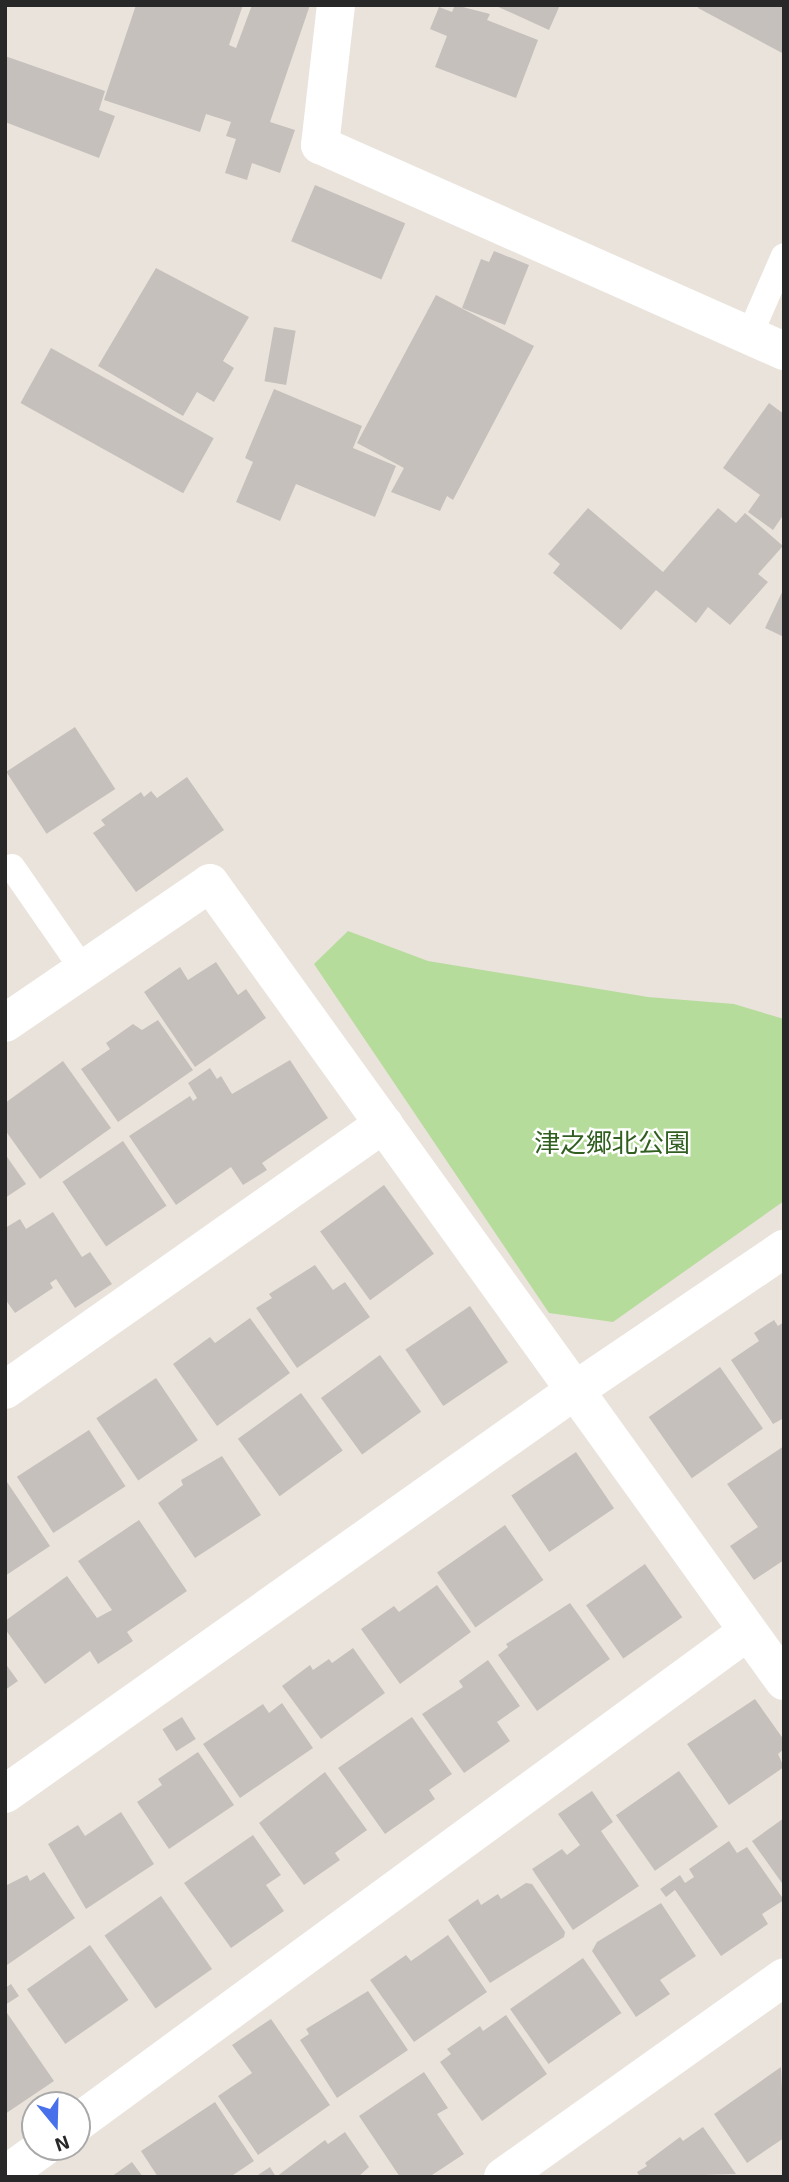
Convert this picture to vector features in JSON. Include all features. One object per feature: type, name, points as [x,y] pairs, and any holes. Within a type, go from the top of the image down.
[{"type":"street","points":[[336,5],[320,145],[784,351]]},
{"type":"street","points":[[5,1023],[82,968],[211,883],[784,1681]]},
{"type":"street","points":[[5,1390],[384,1124]]},
{"type":"street","points":[[5,1794],[574,1391],[784,1249]]},
{"type":"street","points":[[91,2113],[747,1632]]},
{"type":"street","points":[[503,2177],[784,1977]]},
{"type":"street","points":[[5,2175],[24,2161]]},
{"type":"lane","points":[[749,336],[784,256]]},
{"type":"lane","points":[[12,867],[82,968]]},
{"type":"green space","name":"津之郷北公園","points":[[348,931],[428,961],[648,997],[734,1004],[784,1019],[784,1201],[613,1322],[549,1313],[314,964]]},
{"type":"building","points":[[136,5],[243,5],[229,45],[236,48],[252,5],[310,5],[270,122],[295,130],[280,173],[252,163],[247,180],[225,173],[236,139],[226,136],[231,122],[206,114],[200,132],[104,100]]},
{"type":"building","points":[[455,5],[490,14],[487,20],[538,40],[516,98],[435,67],[447,36],[430,29],[439,7],[452,12]]},
{"type":"building","points":[[494,5],[560,5],[549,30]]},
{"type":"building","points":[[699,5],[784,5],[784,54],[698,8]]},
{"type":"building","points":[[5,56],[105,91],[99,110],[115,116],[99,158],[5,122]]},
{"type":"building","points":[[315,185],[405,223],[381,279],[291,241]]},
{"type":"building","points":[[494,251],[529,265],[505,325],[462,308],[481,259],[489,262]]},
{"type":"building","points":[[156,268],[249,317],[223,361],[234,368],[214,402],[197,392],[183,416],[98,366]]},
{"type":"building","points":[[436,295],[534,346],[453,500],[447,496],[440,511],[391,492],[404,468],[357,443]]},
{"type":"building","points":[[274,327],[296,331],[286,385],[264,381]]},
{"type":"building","points":[[51,348],[214,438],[183,493],[20,403]]},
{"type":"building","points":[[274,389],[362,426],[353,448],[396,466],[375,517],[296,484],[280,521],[236,502],[253,462],[245,458]]},
{"type":"building","points":[[769,403],[784,414],[784,514],[773,530],[748,512],[760,495],[723,468]]},
{"type":"building","points":[[588,508],[663,572],[718,508],[736,523],[745,513],[783,546],[758,574],[768,582],[730,625],[708,607],[696,623],[656,590],[621,630],[553,573],[560,564],[548,554]]},
{"type":"building","points":[[784,588],[784,637],[765,628]]},
{"type":"building","points":[[75,727],[115,789],[47,834],[6,772]]},
{"type":"building","points":[[187,777],[224,830],[136,892],[93,833],[105,825],[101,820],[141,792],[144,797],[151,791],[157,798]]},
{"type":"building","points":[[216,962],[238,995],[246,989],[266,1018],[195,1067],[144,992],[180,967],[188,980]]},
{"type":"building","points":[[158,1020],[193,1070],[118,1122],[81,1069],[110,1049],[106,1043],[133,1024],[142,1030]]},
{"type":"building","points":[[290,1060],[328,1118],[262,1163],[267,1170],[243,1185],[231,1167],[176,1205],[129,1136],[190,1096],[193,1101],[197,1098],[188,1083],[210,1068],[217,1079],[221,1076],[232,1094]]},
{"type":"building","points":[[63,1061],[111,1128],[40,1179],[5,1130],[5,1103]]},
{"type":"building","points":[[123,1141],[167,1206],[106,1246],[62,1182]]},
{"type":"building","points":[[5,1154],[26,1184],[5,1198]]},
{"type":"building","points":[[384,1185],[434,1254],[370,1300],[320,1231]]},
{"type":"building","points":[[53,1212],[82,1257],[90,1252],[112,1284],[75,1308],[56,1279],[50,1283],[53,1288],[15,1313],[5,1299],[5,1228],[20,1219],[26,1229]]},
{"type":"building","points":[[315,1265],[333,1290],[345,1282],[370,1317],[297,1368],[256,1308],[272,1298],[269,1294]]},
{"type":"building","points":[[470,1306],[508,1362],[443,1406],[405,1350]]},
{"type":"building","points":[[250,1318],[290,1373],[217,1426],[173,1364],[210,1337],[215,1343]]},
{"type":"building","points":[[774,1320],[778,1326],[784,1322],[784,1418],[773,1424],[731,1360],[759,1341],[754,1333]]},
{"type":"building","points":[[380,1355],[421,1412],[362,1455],[321,1398]]},
{"type":"building","points":[[720,1367],[763,1428],[692,1478],[649,1417]]},
{"type":"building","points":[[156,1378],[198,1440],[138,1480],[96,1418]]},
{"type":"building","points":[[301,1393],[343,1450],[280,1496],[238,1439]]},
{"type":"building","points":[[89,1430],[125,1486],[53,1533],[17,1477]]},
{"type":"building","points":[[784,1446],[784,1560],[754,1580],[730,1546],[758,1527],[727,1484]]},
{"type":"building","points":[[576,1452],[614,1508],[549,1552],[511,1496]]},
{"type":"building","points":[[222,1456],[261,1515],[195,1558],[158,1503],[183,1485],[181,1480]]},
{"type":"building","points":[[5,1479],[50,1546],[5,1576]]},
{"type":"building","points":[[139,1520],[187,1591],[127,1632],[133,1641],[98,1664],[90,1651],[45,1684],[5,1629],[5,1621],[67,1576],[97,1618],[112,1610],[78,1561]]},
{"type":"building","points":[[505,1525],[543,1580],[475,1627],[437,1573]]},
{"type":"building","points":[[645,1564],[682,1617],[623,1659],[586,1605]]},
{"type":"building","points":[[437,1585],[471,1632],[400,1684],[361,1629],[394,1606],[399,1612]]},
{"type":"building","points":[[570,1603],[610,1659],[537,1711],[498,1655],[508,1647],[506,1644]]},
{"type":"building","points":[[353,1648],[385,1693],[321,1739],[282,1686],[310,1665],[313,1670],[329,1659],[332,1663]]},
{"type":"building","points":[[488,1660],[520,1706],[497,1722],[510,1741],[464,1773],[422,1714],[463,1687],[459,1681]]},
{"type":"building","points":[[5,1663],[18,1681],[5,1690]]},
{"type":"building","points":[[755,1699],[784,1740],[784,1749],[778,1754],[784,1767],[729,1805],[687,1744]]},
{"type":"building","points":[[282,1703],[313,1748],[240,1798],[203,1744],[263,1704],[269,1713]]},
{"type":"building","points":[[182,1717],[196,1739],[176,1751],[162,1729]]},
{"type":"building","points":[[412,1717],[452,1774],[429,1790],[435,1799],[385,1834],[338,1768]]},
{"type":"building","points":[[198,1752],[234,1805],[169,1849],[137,1802],[162,1785],[158,1779]]},
{"type":"building","points":[[679,1771],[718,1827],[655,1871],[616,1815]]},
{"type":"building","points":[[325,1772],[367,1830],[335,1853],[340,1860],[304,1885],[259,1823]]},
{"type":"building","points":[[592,1791],[613,1822],[601,1831],[639,1886],[573,1930],[532,1869],[562,1849],[567,1855],[580,1845],[558,1814]]},
{"type":"building","points":[[121,1812],[154,1864],[86,1909],[48,1844],[78,1825],[85,1836]]},
{"type":"building","points":[[784,1818],[784,1886],[752,1841]]},
{"type":"building","points":[[253,1835],[281,1875],[266,1885],[284,1911],[231,1948],[184,1883]]},
{"type":"building","points":[[729,1841],[737,1853],[747,1847],[784,1900],[762,1914],[768,1924],[721,1956],[675,1890],[666,1897],[660,1889],[680,1875],[685,1883],[694,1877],[689,1869]]},
{"type":"building","points":[[44,1872],[75,1918],[7,1965],[5,1886],[27,1875],[30,1881]]},
{"type":"building","points":[[526,1883],[532,1884],[565,1932],[564,1937],[490,1983],[448,1920],[478,1899],[481,1905],[498,1894],[501,1899]]},
{"type":"building","points":[[161,1896],[212,1969],[156,2008],[104,1936]]},
{"type":"building","points":[[661,1903],[696,1956],[660,1980],[670,1994],[636,2017],[592,1951],[597,1942]]},
{"type":"building","points":[[448,1935],[487,1992],[414,2042],[370,1980],[406,1955],[411,1961]]},
{"type":"building","points":[[90,1945],[128,2000],[65,2044],[27,1989]]},
{"type":"building","points":[[583,1958],[621,2013],[549,2064],[510,2009]]},
{"type":"building","points":[[11,1984],[19,1996],[5,2005],[5,1988]]},
{"type":"building","points":[[368,1991],[408,2050],[337,2098],[300,2040],[309,2034],[306,2029]]},
{"type":"building","points":[[5,2010],[54,2081],[39,2091],[21,2091],[21,2103],[5,2114]]},
{"type":"building","points":[[506,2015],[547,2074],[482,2121],[440,2062],[451,2054],[447,2049],[480,2026],[483,2031]]},
{"type":"building","points":[[271,2019],[330,2105],[258,2155],[218,2096],[252,2073],[232,2045]]},
{"type":"building","points":[[781,2067],[784,2138],[747,2163],[714,2114]]},
{"type":"building","points":[[424,2072],[448,2108],[437,2114],[464,2154],[429,2177],[400,2177],[359,2116]]},
{"type":"building","points":[[215,2102],[254,2161],[230,2177],[158,2177],[141,2151]]},
{"type":"building","points":[[703,2127],[736,2174],[640,2177],[637,2172],[647,2166],[645,2163],[680,2137],[683,2141]]},
{"type":"building","points":[[345,2132],[369,2167],[358,2177],[276,2177],[325,2140],[328,2144]]},
{"type":"building","points":[[132,2162],[143,2177],[111,2177]]},
{"type":"building","points":[[270,2167],[276,2177],[259,2177],[258,2175]]}]
